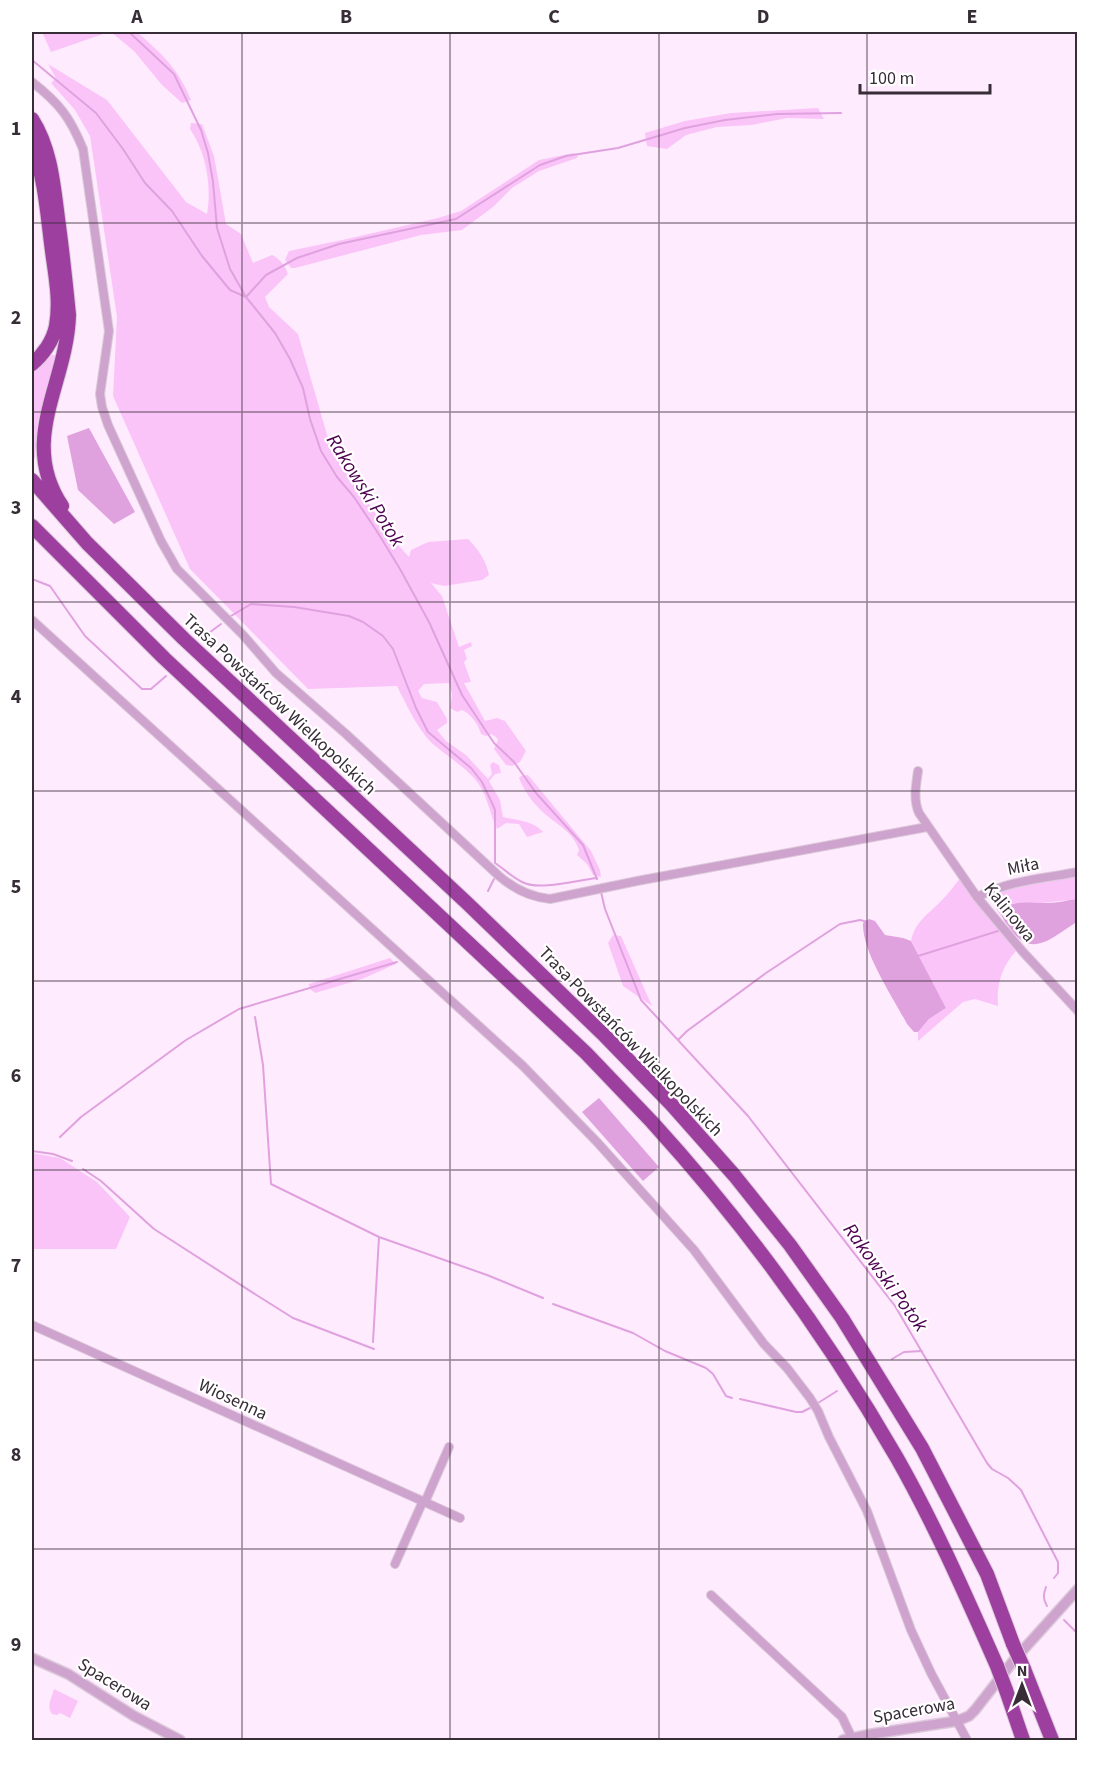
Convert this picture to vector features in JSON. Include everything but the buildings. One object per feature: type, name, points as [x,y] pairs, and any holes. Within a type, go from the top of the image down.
[{"type":"highway","points":[[32,119],[38,129],[49,161],[69,315],[66,349],[45,427],[44,461],[48,481],[87,543]]},
{"type":"highway","points":[[32,143],[40,170],[58,311],[55,329],[48,345],[32,364]]},
{"type":"highway","name":"Trasa Powstańców Wielkopolskich","points":[[32,480],[87,543],[184,639],[467,903],[605,1036],[672,1105],[734,1175],[790,1245],[842,1318],[922,1448],[987,1574],[1052,1740]]},
{"type":"highway","points":[[32,526],[164,658],[586,1053],[652,1123],[712,1192],[807,1317],[898,1460],[959,1581],[997,1666],[1023,1740]]},
{"type":"street","points":[[32,82],[64,111],[76,130],[83,149],[109,332],[101,380],[102,407],[108,425],[169,558],[276,673],[346,734],[511,886],[522,892],[550,899],[637,880],[927,826]]},
{"type":"street","points":[[32,620],[523,1066],[597,1142],[694,1250],[764,1344],[787,1368],[818,1411],[867,1511],[911,1630],[967,1740]]},
{"type":"street","name":"Kalinowa","points":[[918,771],[915,806],[927,826],[977,897],[1077,1011]]},
{"type":"street","name":"Miła","points":[[977,897],[1024,880],[1077,872]]},
{"type":"street","name":"Wiosenna","points":[[32,1325],[460,1518]]},
{"type":"street","points":[[395,1563],[448,1447]]},
{"type":"street","name":"Spacerowa","points":[[847,1739],[957,1721],[969,1716],[1077,1588]]},
{"type":"street","points":[[711,1595],[842,1717],[847,1739]]},
{"type":"street","name":"Spacerowa","points":[[32,1658],[68,1674],[134,1716],[180,1740]]},
{"type":"shaded area","points":[[42,32],[109,32],[51,52]]},
{"type":"shaded area","points":[[111,32],[137,32],[168,62],[181,79],[191,100],[182,103],[162,85],[134,51]]},
{"type":"shaded area","points":[[48,64],[107,100],[186,202],[207,214],[209,192],[204,159],[190,129],[191,123],[202,124],[214,156],[226,224],[241,234],[253,263],[272,255],[280,260],[287,271],[288,274],[265,297],[269,307],[298,334],[330,445],[391,537],[409,557],[411,550],[428,542],[468,539],[481,555],[489,575],[482,580],[444,586],[431,583],[442,596],[459,647],[471,642],[472,646],[464,650],[467,659],[464,662],[471,682],[464,683],[485,721],[497,718],[505,721],[526,751],[520,762],[512,766],[506,765],[494,749],[498,740],[496,737],[491,734],[486,736],[481,734],[476,723],[468,714],[462,710],[457,712],[450,708],[452,695],[449,683],[424,684],[418,691],[422,698],[437,702],[447,719],[447,723],[437,730],[446,741],[466,755],[488,779],[492,774],[490,765],[493,762],[499,765],[501,773],[495,774],[489,781],[500,800],[503,817],[530,823],[543,832],[527,837],[519,824],[506,823],[497,829],[485,796],[474,778],[428,739],[413,717],[397,686],[308,689],[190,569],[113,396],[117,317],[90,136],[75,110],[51,83],[56,78]]},
{"type":"shaded area","points":[[818,108],[824,119],[787,118],[752,125],[717,127],[686,135],[667,149],[647,146],[645,133],[685,121],[731,113]]},
{"type":"shaded area","points":[[574,153],[578,156],[577,158],[539,171],[512,188],[493,207],[462,230],[421,235],[295,268],[291,268],[285,260],[289,251],[461,211],[539,160]]},
{"type":"shaded area","points":[[52,355],[58,355],[38,421],[35,458],[32,462],[32,374]]},
{"type":"shaded area","points":[[89,428],[135,512],[114,524],[78,490],[67,436]]},
{"type":"shaded area","points":[[528,775],[591,851],[601,877],[593,875],[587,864],[577,855],[579,850],[571,836],[541,810],[528,795],[519,778]]},
{"type":"shaded area","points":[[1077,876],[1077,899],[1000,910],[1002,918],[988,896],[1000,890]]},
{"type":"shaded area","points":[[960,878],[1016,951],[1001,976],[998,1006],[975,999],[963,1002],[918,1041],[918,1032],[929,1019],[946,1008],[911,941],[919,923]]},
{"type":"shaded area","points":[[1077,899],[1077,922],[1053,938],[1036,944],[1028,944],[1020,939],[1002,917],[1000,911],[1018,903],[1052,903]]},
{"type":"shaded area","points":[[869,919],[875,921],[885,935],[911,941],[946,1008],[929,1019],[918,1032],[914,1032],[907,1024],[873,961],[864,935],[863,923]]},
{"type":"shaded area","points":[[613,935],[621,936],[652,1006],[623,986],[608,943]]},
{"type":"shaded area","points":[[390,958],[396,964],[362,979],[315,993],[310,989],[309,984]]},
{"type":"shaded area","points":[[599,1098],[659,1167],[643,1181],[582,1112]]},
{"type":"shaded area","points":[[32,1153],[60,1158],[97,1182],[130,1217],[116,1249],[32,1249]]},
{"type":"shaded area","points":[[54,1689],[78,1701],[70,1718],[60,1713],[52,1714],[50,1711],[49,1705]]},
{"type":"waterway","name":"Rakowski Potok","points":[[129,32],[174,74],[201,130],[213,182],[217,228],[230,269],[246,297],[275,333],[290,359],[303,388],[321,451],[337,477],[354,497],[400,569],[429,622],[462,695],[494,743],[514,762],[536,793],[583,845],[597,879]]},
{"type":"waterway","points":[[32,60],[96,113],[145,183],[172,211],[202,256],[230,290],[246,297],[266,275],[297,258],[339,244],[456,219],[540,165],[566,156],[618,148],[685,128],[725,120],[777,114],[841,113]]},
{"type":"waterway","points":[[32,579],[50,586],[85,636],[142,689],[151,689],[166,676]]},
{"type":"waterway","points":[[231,616],[251,604],[294,607],[349,616],[363,622],[383,636],[393,649],[428,732],[471,768],[482,782],[495,810],[495,863],[518,880],[529,884],[548,885],[597,878]]},
{"type":"waterway","points":[[202,638],[221,624]]},
{"type":"waterway","points":[[488,891],[494,879]]},
{"type":"waterway","name":"Rakowski Potok","points":[[601,892],[605,909],[641,1000],[748,1116],[895,1306],[987,1463],[1021,1490],[1058,1562],[1058,1573],[1054,1578]]},
{"type":"waterway","name":"Rakowski Potok","points":[[678,1040],[766,973],[840,924],[860,920],[868,922]]},
{"type":"waterway","name":"Rakowski Potok","points":[[918,956],[998,931]]},
{"type":"waterway","points":[[60,1137],[81,1117],[186,1040],[239,1009],[397,962]]},
{"type":"waterway","points":[[255,1017],[263,1065],[271,1184],[379,1237],[487,1275],[543,1298]]},
{"type":"waterway","points":[[32,1151],[53,1154],[72,1161]]},
{"type":"waterway","points":[[83,1169],[101,1181],[154,1229],[293,1318],[374,1349]]},
{"type":"waterway","points":[[373,1342],[379,1237]]},
{"type":"waterway","points":[[553,1304],[633,1333],[665,1351],[706,1368],[713,1374],[726,1396],[732,1398]]},
{"type":"waterway","points":[[892,1359],[904,1352],[922,1351]]},
{"type":"waterway","points":[[818,1403],[837,1391]]},
{"type":"waterway","points":[[740,1399],[796,1412],[810,1408]]},
{"type":"waterway","name":"Rakowski Potok","points":[[1046,1587],[1044,1597],[1047,1606]]},
{"type":"waterway","name":"Rakowski Potok","points":[[1064,1620],[1078,1634]]}]
